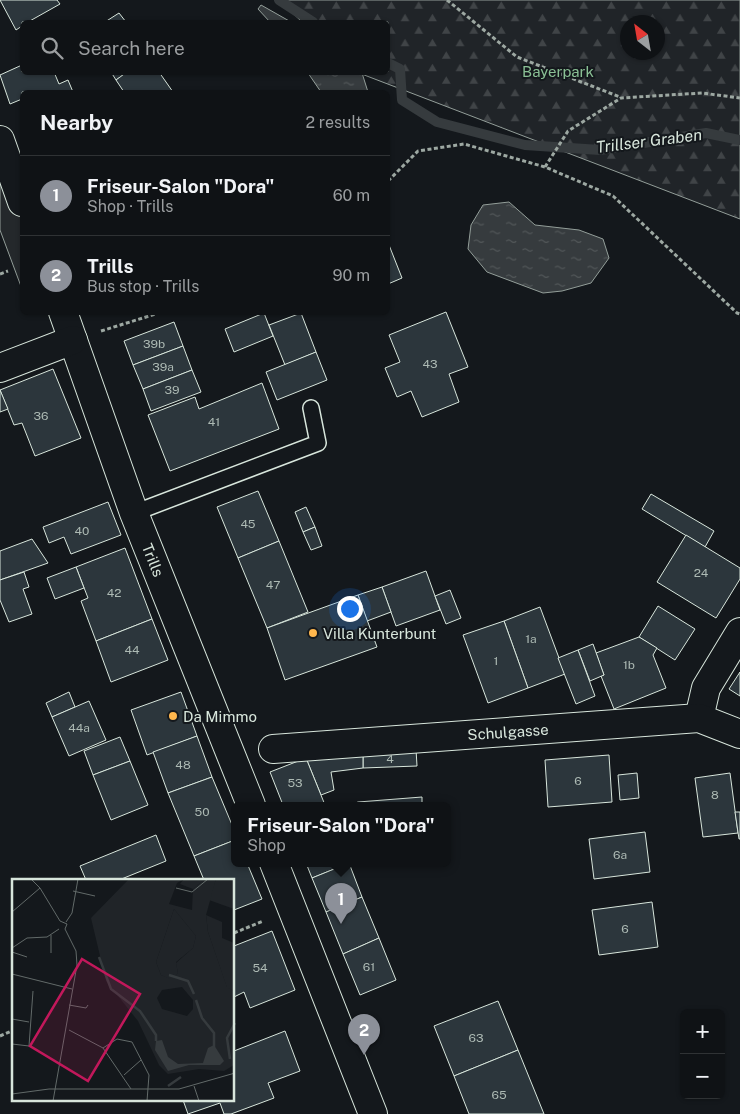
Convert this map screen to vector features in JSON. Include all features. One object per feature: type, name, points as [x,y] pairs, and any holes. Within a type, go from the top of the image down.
[{"type":"street","points":[[0,140],[20,196]]},
{"type":"street","name":"Trills","points":[[64,315],[134,513],[250,802]]},
{"type":"street","points":[[0,368],[73,340]]},
{"type":"street","points":[[699,718],[706,688],[740,632]]},
{"type":"street","name":"Schulgasse","points":[[273,749],[699,718],[740,734]]},
{"type":"street","points":[[276,867],[373,1114]]},
{"type":"lane","points":[[134,513],[318,443],[311,408]]},
{"type":"path","points":[[447,0],[517,58],[620,98],[702,93],[740,98]]},
{"type":"path","points":[[545,167],[568,130],[620,98]]},
{"type":"path","points":[[390,179],[418,151],[464,144],[545,167],[613,196],[737,314],[740,314]]},
{"type":"path","points":[[0,274],[8,271]]},
{"type":"path","points":[[73,340],[152,315]]},
{"type":"path","points":[[0,1036],[12,1031]]},
{"type":"green space","name":"Bayerpark","points":[[279,0],[740,0],[740,219],[364,75],[390,75],[390,20],[300,20]]},
{"type":"shaded area","points":[[0,159],[20,214],[20,284],[0,230]]},
{"type":"water","points":[[261,5],[287,20],[268,20],[258,9]]},
{"type":"water","points":[[309,75],[363,75],[367,90],[320,90]]},
{"type":"water","points":[[509,202],[535,225],[579,230],[603,239],[609,258],[591,283],[562,291],[543,293],[487,272],[468,249],[471,225],[483,205]]},
{"type":"building","points":[[0,0],[57,0],[60,4],[32,20],[20,20],[20,27],[16,30]]},
{"type":"building","points":[[119,13],[124,20],[108,20]]},
{"type":"building","points":[[20,66],[20,75],[55,75],[59,84],[68,80],[72,90],[20,90],[20,100],[10,104],[0,75]]},
{"type":"building","points":[[113,75],[123,75],[116,80]]},
{"type":"building","points":[[123,75],[161,75],[172,90],[123,90],[116,80]]},
{"type":"building","points":[[390,248],[402,278],[390,283]]},
{"type":"building","points":[[446,312],[468,367],[449,374],[459,402],[422,417],[411,391],[397,397],[385,368],[400,362],[389,335]]},
{"type":"building","points":[[259,315],[265,315],[273,336],[234,352],[225,329]]},
{"type":"building","points":[[296,315],[302,315],[316,352],[285,365],[269,325]]},
{"type":"building","points":[[174,322],[183,346],[133,365],[124,341]]},
{"type":"building","points":[[183,346],[192,370],[143,389],[133,365]]},
{"type":"building","points":[[316,352],[327,380],[277,400],[266,372]]},
{"type":"building","points":[[53,369],[81,438],[35,456],[22,423],[14,425],[0,390]]},
{"type":"building","points":[[192,370],[201,392],[151,411],[143,389]]},
{"type":"building","points":[[262,383],[279,429],[170,471],[148,415],[195,397],[199,409]]},
{"type":"building","points":[[0,390],[8,409],[0,412]]},
{"type":"building","points":[[258,491],[279,541],[238,558],[217,507]]},
{"type":"building","points":[[651,494],[714,531],[705,547],[642,509]]},
{"type":"building","points":[[108,502],[121,535],[71,554],[64,537],[49,543],[43,527]]},
{"type":"building","points":[[306,507],[315,527],[303,532],[295,512]]},
{"type":"building","points":[[315,527],[322,546],[311,550],[303,532]]},
{"type":"building","points":[[686,535],[740,568],[740,579],[716,618],[657,582]]},
{"type":"building","points":[[32,539],[48,563],[0,580],[0,551]]},
{"type":"building","points":[[279,541],[308,612],[267,628],[238,558]]},
{"type":"building","points":[[125,548],[152,619],[96,641],[81,601],[88,598],[76,567]]},
{"type":"building","points":[[76,567],[84,588],[55,599],[47,578]]},
{"type":"building","points":[[426,571],[440,610],[396,626],[382,587]]},
{"type":"building","points":[[24,572],[29,587],[23,589],[32,614],[9,622],[0,600],[0,580]]},
{"type":"building","points":[[382,587],[391,612],[367,621],[358,595]]},
{"type":"building","points":[[450,590],[461,618],[446,624],[435,596]]},
{"type":"building","points":[[358,595],[377,647],[285,680],[267,628]]},
{"type":"building","points":[[658,606],[695,629],[675,660],[639,637]]},
{"type":"building","points":[[540,607],[565,674],[528,688],[504,621]]},
{"type":"building","points":[[152,619],[168,660],[111,682],[96,641]]},
{"type":"building","points":[[504,621],[528,688],[488,703],[463,635]]},
{"type":"building","points":[[639,637],[657,648],[653,655],[666,688],[614,709],[601,676],[604,675],[596,653]]},
{"type":"building","points":[[593,644],[604,675],[590,681],[578,650]]},
{"type":"building","points":[[578,650],[595,696],[576,704],[558,658]]},
{"type":"building","points":[[740,672],[740,696],[729,689]]},
{"type":"building","points":[[69,692],[75,707],[52,717],[46,703]]},
{"type":"building","points":[[181,692],[197,736],[147,755],[131,710]]},
{"type":"building","points":[[89,701],[106,740],[69,756],[52,717]]},
{"type":"building","points":[[197,736],[212,777],[168,793],[153,752]]},
{"type":"building","points":[[120,737],[130,761],[93,775],[84,751]]},
{"type":"building","points":[[416,749],[417,766],[363,768],[363,752]]},
{"type":"building","points":[[363,752],[363,768],[331,772],[334,790],[321,795],[306,758]]},
{"type":"building","points":[[609,755],[612,802],[548,807],[545,760]]},
{"type":"building","points":[[306,758],[324,802],[282,802],[270,772]]},
{"type":"building","points":[[130,761],[148,805],[111,820],[93,775]]},
{"type":"building","points":[[637,773],[639,798],[620,800],[618,775]]},
{"type":"building","points":[[730,773],[738,833],[703,837],[695,778]]},
{"type":"building","points":[[212,777],[231,822],[231,842],[194,856],[168,793]]},
{"type":"building","points":[[422,797],[422,802],[358,802]]},
{"type":"building","points":[[735,812],[740,812],[740,839],[739,839]]},
{"type":"building","points":[[645,832],[650,872],[594,879],[589,839]]},
{"type":"building","points":[[156,835],[166,861],[121,879],[86,879],[80,866]]},
{"type":"building","points":[[231,842],[231,867],[249,867],[262,899],[235,910],[235,879],[204,879],[194,856]]},
{"type":"building","points":[[308,867],[339,867],[312,878]]},
{"type":"building","points":[[339,867],[351,867],[362,897],[326,912],[312,878]]},
{"type":"building","points":[[362,897],[379,938],[343,954],[326,912]]},
{"type":"building","points":[[652,902],[658,947],[599,955],[592,910]]},
{"type":"building","points":[[272,931],[295,990],[250,1008],[244,992],[235,996],[235,946]]},
{"type":"building","points":[[379,938],[396,980],[360,995],[343,954]]},
{"type":"building","points":[[498,1001],[518,1050],[454,1076],[434,1026]]},
{"type":"building","points":[[285,1031],[300,1071],[268,1083],[274,1098],[231,1114],[224,1114],[220,1103],[188,1114],[184,1102],[235,1102],[235,1051]]},
{"type":"building","points":[[518,1050],[544,1114],[469,1114],[454,1076]]},
{"type":"waterway","name":"Trillser Graben","points":[[279,0],[310,20]]},
{"type":"waterway","name":"Trillser Graben","points":[[390,64],[400,69],[402,100],[437,122],[525,145],[600,150],[706,133],[740,140]]},
{"type":"place","name":"Villa Kunterbunt","points":[[313,633]]},
{"type":"place","name":"Da Mimmo","points":[[173,716]]},
{"type":"place","name":"Friseur-Salon \"Dora\"","points":[[341,924]]},
{"type":"place","name":"Trills","points":[[364,1055]]}]
